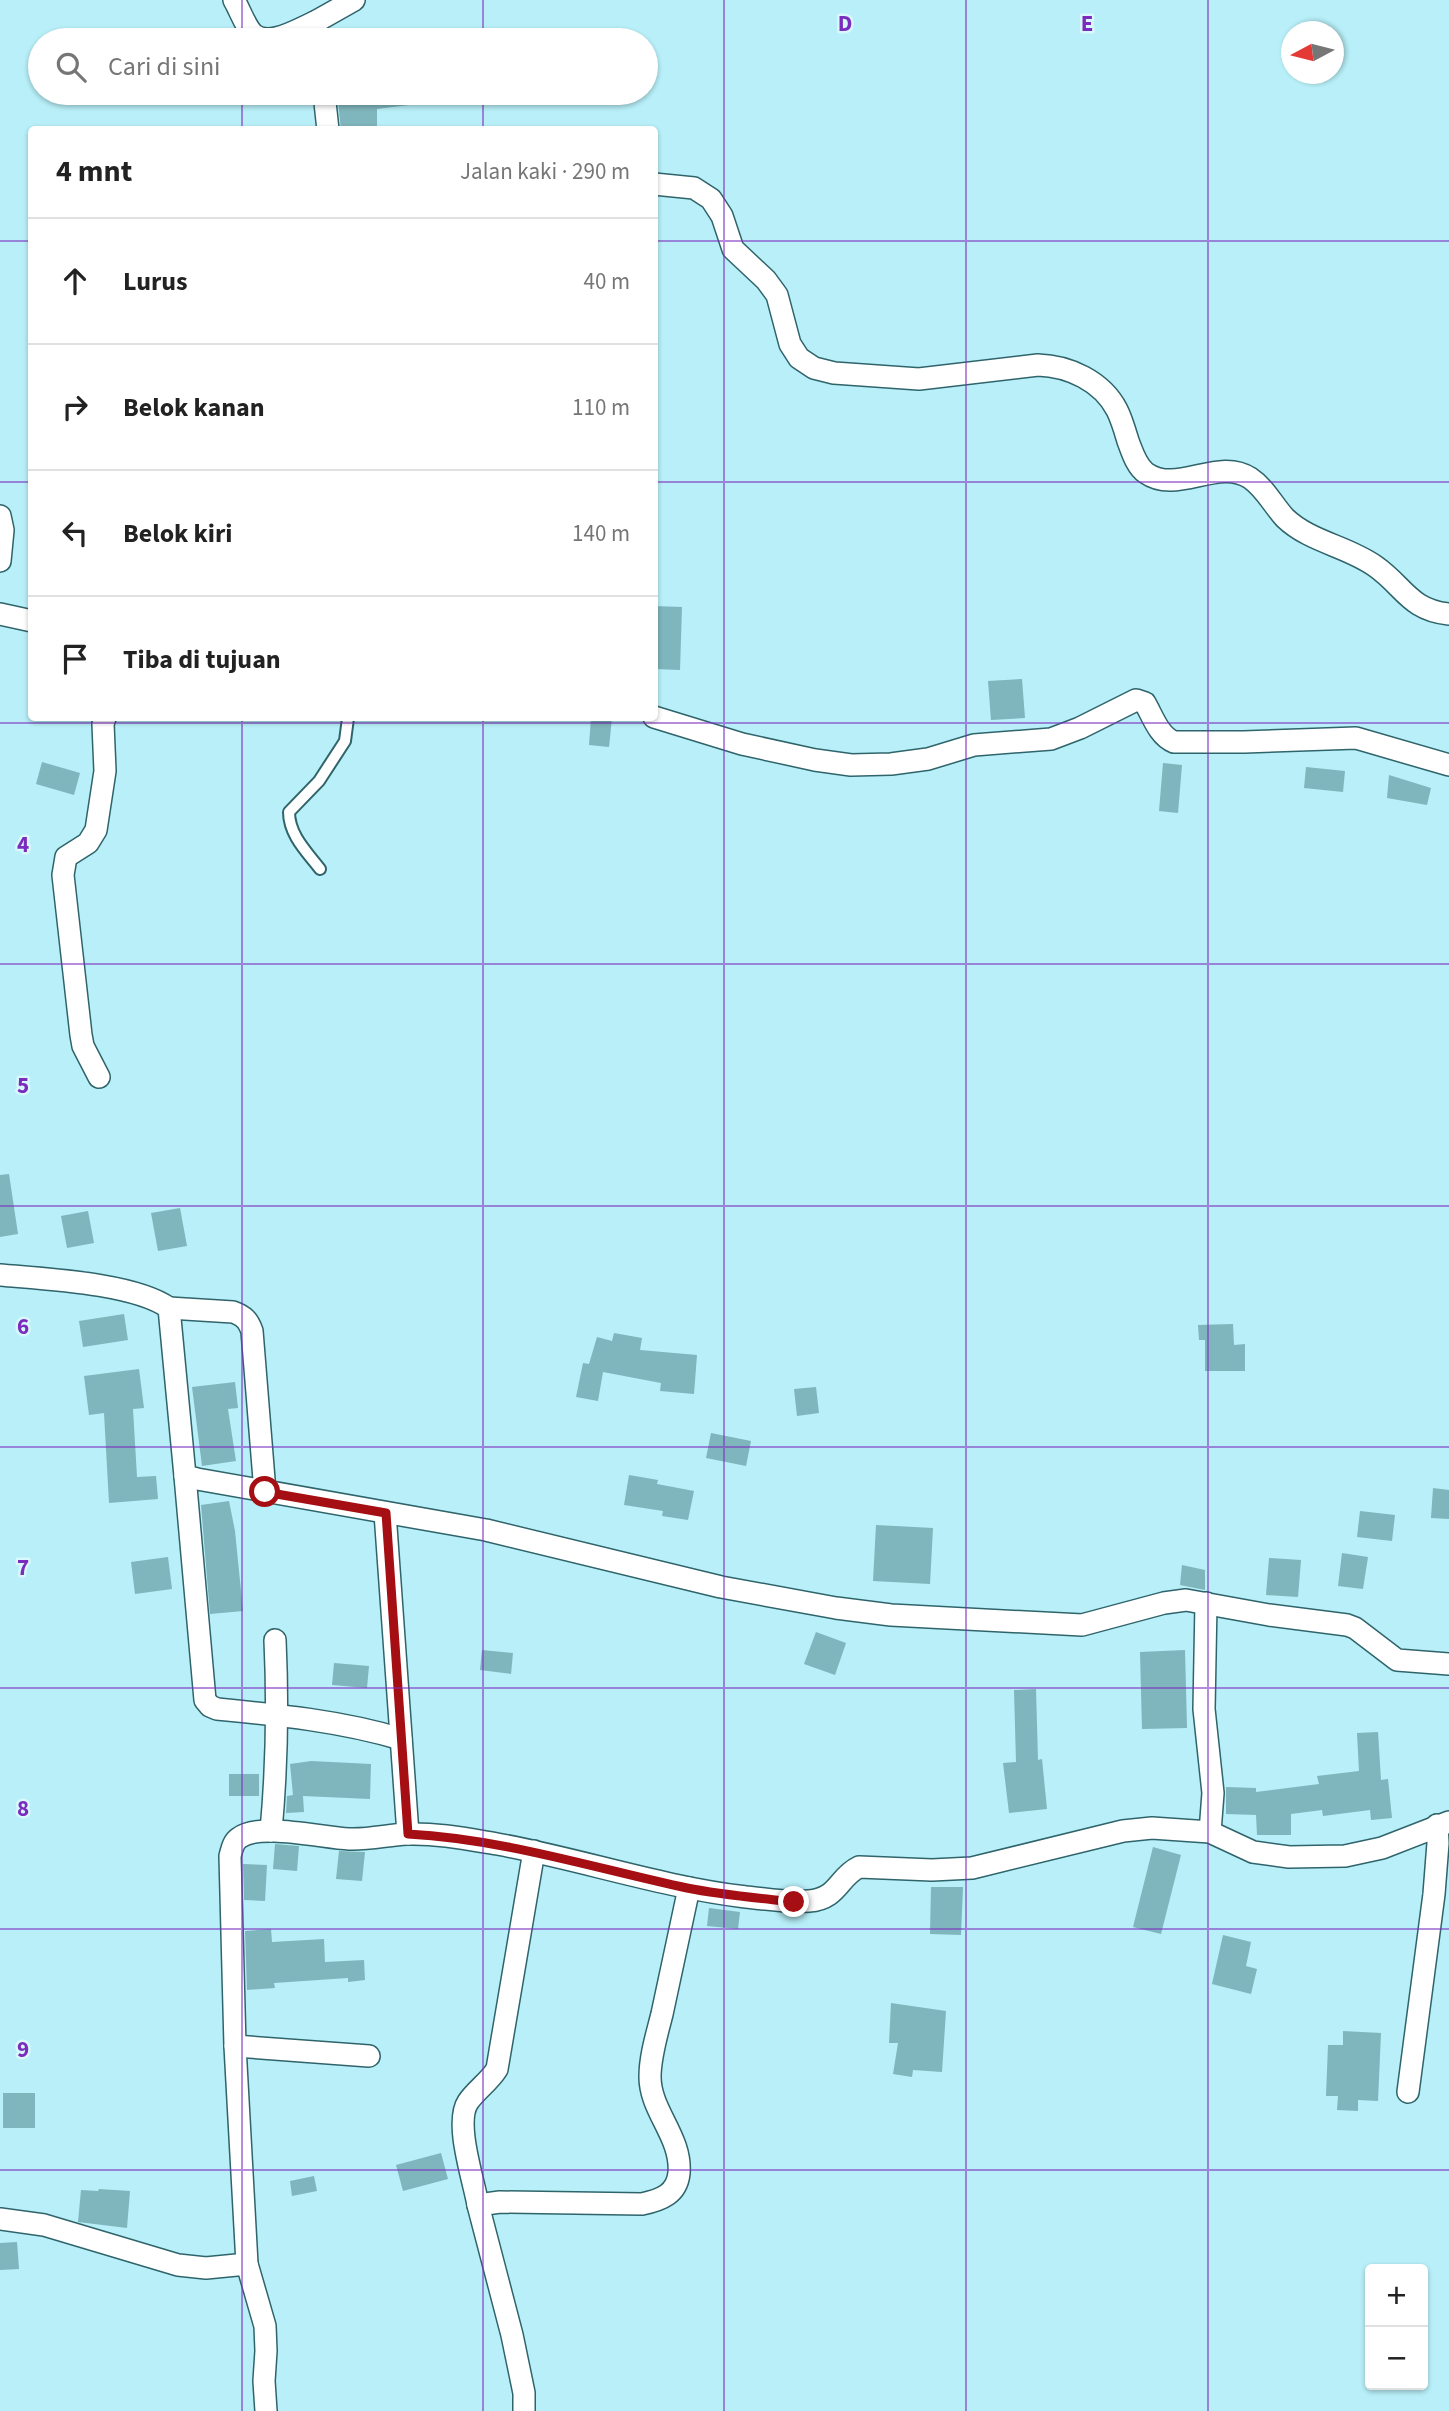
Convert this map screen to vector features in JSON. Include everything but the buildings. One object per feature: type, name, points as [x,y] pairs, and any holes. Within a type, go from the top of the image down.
[{"type":"street","points":[[234,0],[249,28]]},
{"type":"street","points":[[320,28],[354,0]]},
{"type":"street","points":[[325,105],[328,126]]},
{"type":"street","points":[[658,184],[694,188],[711,199],[722,216],[733,249],[766,280],[777,295],[790,344],[799,358],[814,368],[834,373],[919,379],[1038,365],[1053,365],[1070,370],[1086,378],[1110,399],[1118,411],[1134,456],[1144,472],[1157,478],[1178,480],[1222,471],[1248,476],[1285,518],[1300,529],[1375,566],[1420,607],[1449,614]]},
{"type":"street","points":[[0,516],[0,561]]},
{"type":"street","points":[[0,614],[28,620]]},
{"type":"street","points":[[658,718],[742,744],[815,760],[851,765],[891,764],[928,759],[974,745],[1051,739],[1136,700],[1145,703],[1162,734],[1166,739],[1174,741],[1244,742],[1356,738],[1449,765]]},
{"type":"street","points":[[99,1077],[83,1046],[81,1035],[63,875],[66,857],[88,843],[96,831],[105,771],[104,721]]},
{"type":"street","points":[[0,1275],[91,1285],[144,1295],[169,1308],[243,1315],[252,1331],[265,1492]]},
{"type":"street","points":[[169,1308],[186,1475],[202,1692],[205,1700],[217,1709],[278,1714],[366,1728],[401,1739]]},
{"type":"street","points":[[186,1475],[265,1492],[486,1530],[721,1587],[836,1608],[891,1615],[1082,1625],[1164,1603],[1186,1600],[1347,1625],[1355,1628],[1397,1660],[1449,1664]]},
{"type":"street","points":[[386,1513],[408,1834]]},
{"type":"street","points":[[1206,1603],[1204,1709],[1213,1793],[1210,1832]]},
{"type":"street","points":[[271,1831],[278,1714],[275,1640]]},
{"type":"street","points":[[267,2411],[264,2381],[265,2326],[247,2264],[235,2046],[230,1856],[233,1844],[241,1836],[252,1832],[271,1831],[353,1839],[408,1834],[449,1836],[534,1851],[689,1888],[794,1902],[813,1901],[829,1896],[841,1885],[849,1872],[859,1867],[950,1870],[1024,1856],[1123,1831],[1152,1828],[1210,1832],[1254,1852],[1289,1857],[1345,1856],[1382,1848],[1443,1823]]},
{"type":"street","points":[[1408,2092],[1434,1894],[1438,1843],[1443,1823]]},
{"type":"street","points":[[524,2411],[524,2393],[512,2335],[478,2205],[463,2129],[463,2115],[467,2103],[491,2079],[497,2069],[534,1851]]},
{"type":"street","points":[[478,2205],[500,2202],[642,2204],[661,2200],[673,2191],[679,2173],[676,2150],[658,2112],[650,2076],[689,1888]]},
{"type":"street","points":[[235,2046],[369,2056]]},
{"type":"street","points":[[0,2219],[44,2225],[178,2265],[206,2268],[247,2264]]},
{"type":"lane","points":[[320,869],[295,835],[289,821],[289,812],[318,781],[345,741],[348,721]]},
{"type":"route","points":[[265,1492],[386,1513],[408,1834],[449,1836],[497,1844],[719,1894],[794,1902]]}]
